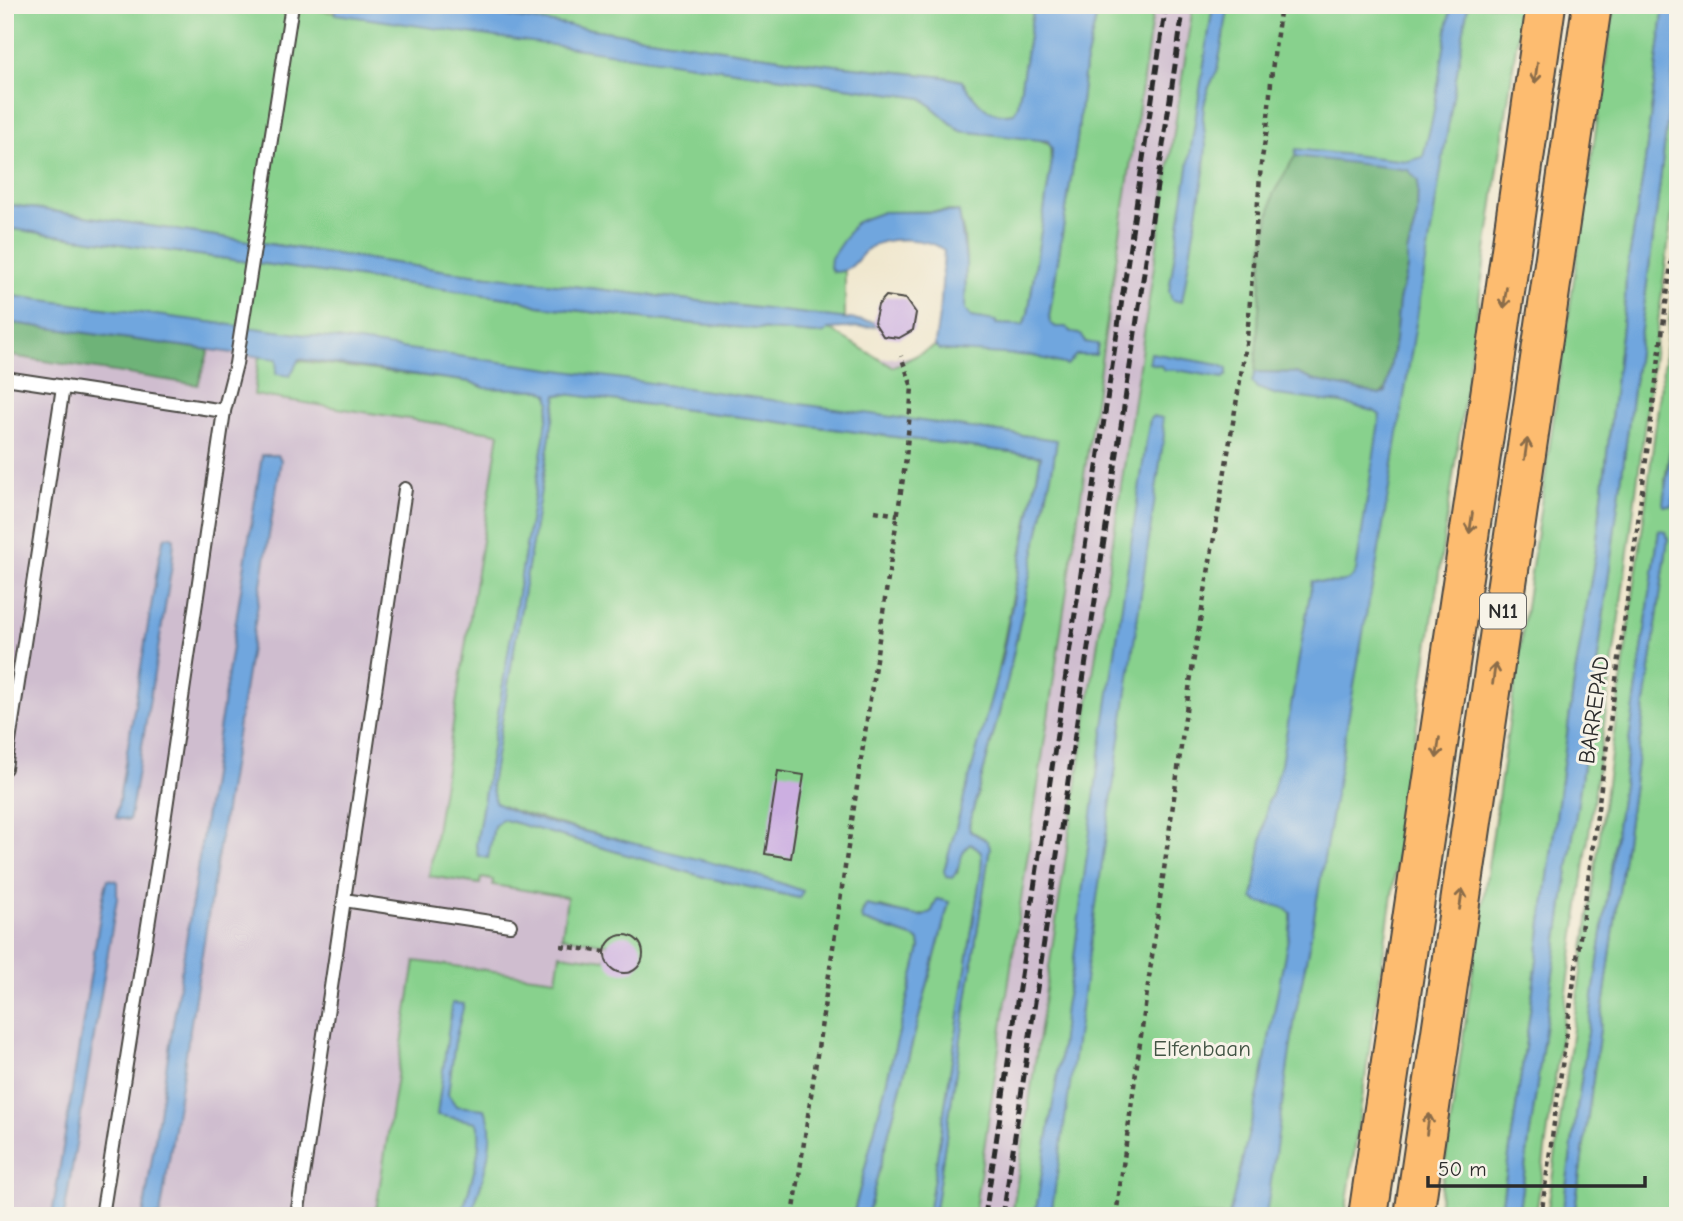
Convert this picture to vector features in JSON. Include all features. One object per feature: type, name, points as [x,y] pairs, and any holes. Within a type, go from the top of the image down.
[{"type":"highway","name":"N11","points":[[1368,1216],[1546,5]]},
{"type":"highway","name":"N11","points":[[1414,1216],[1592,5]]},
{"type":"lane","points":[[102,1216],[158,862],[223,411],[236,363],[292,5]]},
{"type":"lane","points":[[5,378],[223,411]]},
{"type":"lane","points":[[5,768],[63,387]]},
{"type":"lane","points":[[297,1216],[405,489]]},
{"type":"lane","points":[[344,900],[510,925]]},
{"type":"path","points":[[1116,1216],[1190,682],[1247,338],[1261,164],[1281,5]]},
{"type":"path","name":"BARREPAD","points":[[1541,1216],[1635,543],[1678,209]]},
{"type":"path","points":[[793,1216],[906,458],[912,387],[901,356]]},
{"type":"path","points":[[875,511],[898,515]]},
{"type":"path","points":[[561,946],[605,952]]},
{"type":"shaded area","points":[[1154,5],[1194,5],[1012,1216],[974,1216]]},
{"type":"shaded area","points":[[5,260],[770,365],[992,352],[991,363],[1046,372],[920,889],[903,1216],[5,1216]]},
{"type":"green space","points":[[5,5],[285,5],[922,98],[960,131],[1039,139],[1050,145],[1051,167],[1028,314],[1023,325],[1000,324],[984,322],[965,310],[966,260],[964,234],[958,211],[883,212],[834,272],[845,271],[845,319],[447,271],[5,204]]},
{"type":"green space","points":[[436,5],[1034,5],[1018,105],[1014,113],[1005,114],[989,111],[962,81],[945,77],[799,61]]},
{"type":"green space","points":[[1099,5],[1154,5],[974,1216],[934,1216],[990,847],[984,838],[970,831],[969,826],[1007,683],[1056,440],[5,295],[5,228],[521,300],[538,306],[675,322],[815,334],[829,329],[893,367],[935,346],[946,351],[1004,353],[1060,363],[1076,355],[1096,354],[1098,345],[1085,342],[1082,335],[1071,332],[1066,327],[1056,327],[1050,323],[1049,317],[1077,140],[1085,66]]},
{"type":"green space","name":"Elfenbaan","points":[[1193,5],[1522,5],[1345,1216],[1012,1216]]},
{"type":"green space","points":[[1614,5],[1664,5],[1644,169],[1626,277],[1595,556],[1575,675],[1527,1034],[1500,1216],[1437,1216]]},
{"type":"green space","points":[[1678,32],[1678,169],[1631,530],[1536,1216],[1518,1216],[1590,718]]},
{"type":"green space","points":[[1295,156],[1401,168],[1408,170],[1418,181],[1417,216],[1407,253],[1407,268],[1399,301],[1387,388],[1380,395],[1313,380],[1296,373],[1255,372],[1263,249],[1273,194]]},
{"type":"green space","points":[[1678,253],[1678,398],[1665,488],[1671,506],[1674,502],[1678,468],[1678,1216],[1574,1216],[1668,539],[1659,530],[1562,1216],[1547,1216],[1642,531]]},
{"type":"green space","points":[[5,322],[209,350],[198,385],[5,355]]},
{"type":"green space","points":[[259,356],[471,382],[485,388],[541,390],[548,394],[550,402],[476,845],[478,856],[491,841],[494,826],[502,819],[708,878],[799,898],[715,865],[570,827],[495,803],[491,785],[557,395],[1041,456],[960,858],[970,844],[980,851],[982,862],[928,1216],[867,1216],[949,903],[937,899],[932,911],[920,915],[880,907],[863,909],[862,920],[915,938],[919,941],[920,948],[853,1216],[375,1216],[415,961],[556,979],[560,954],[605,960],[608,944],[562,937],[567,897],[493,885],[493,880],[481,878],[480,884],[429,876],[499,433],[254,395]]},
{"type":"water","points":[[337,5],[436,5],[799,61],[945,77],[962,81],[989,111],[1005,114],[1014,113],[1018,105],[1034,5],[1099,5],[1085,66],[1077,140],[1049,317],[1050,323],[1056,327],[1066,327],[1071,332],[1082,335],[1085,342],[1098,344],[1096,355],[1076,355],[1067,365],[1034,356],[940,350],[935,343],[944,250],[928,243],[886,241],[869,248],[846,269],[834,272],[830,268],[831,258],[855,223],[864,219],[883,212],[959,212],[966,260],[965,310],[971,317],[996,321],[996,324],[1023,325],[1028,314],[1051,167],[1052,150],[1048,141],[960,131],[922,98],[335,14]]},
{"type":"water","points":[[1213,5],[1229,5],[1217,71],[1208,89],[1204,106],[1204,172],[1182,302],[1172,300],[1169,291]]},
{"type":"water","points":[[1451,5],[1468,5],[1375,574],[1295,1017],[1266,1216],[1229,1216],[1261,1081],[1291,922],[1291,913],[1286,909],[1261,903],[1253,898],[1268,800],[1281,764],[1312,581],[1343,582],[1356,571],[1380,415],[1341,403],[1277,395],[1257,388],[1252,382],[1255,372],[1296,373],[1313,380],[1380,395],[1386,392],[1399,301],[1407,269],[1407,253],[1417,216],[1418,181],[1408,170],[1295,156],[1296,149],[1408,161],[1423,157],[1433,116]]},
{"type":"water","points":[[1664,5],[1678,5],[1678,32],[1590,718],[1518,1216],[1500,1216],[1575,675],[1595,556],[1626,277],[1644,169]]},
{"type":"water","points":[[5,204],[447,271],[874,322],[877,326],[829,329],[825,333],[815,334],[675,322],[538,306],[521,300],[5,228]]},
{"type":"water","points":[[5,295],[1057,440],[1007,683],[969,825],[970,831],[987,841],[990,847],[934,1216],[928,1216],[981,872],[980,851],[970,844],[952,878],[946,877],[944,871],[1002,658],[1041,456],[557,395],[491,785],[495,802],[514,812],[540,820],[723,866],[803,891],[799,898],[708,878],[502,819],[494,826],[488,858],[478,856],[476,845],[550,402],[548,394],[541,390],[485,388],[471,382],[299,359],[290,376],[276,374],[277,359],[5,322]]},
{"type":"water","points":[[1151,353],[1220,365],[1227,369],[1227,375],[1223,378],[1164,370],[1161,366],[1149,363]]},
{"type":"water","points":[[1678,398],[1677,484],[1671,506],[1664,506],[1663,503]]},
{"type":"water","points":[[1153,416],[1162,418],[1164,435],[1051,1216],[1035,1216],[1060,1059],[1098,767],[1147,436]]},
{"type":"water","points":[[262,455],[278,455],[281,460],[160,1216],[143,1216]]},
{"type":"water","points":[[1659,530],[1666,531],[1668,539],[1574,1216],[1562,1216]]},
{"type":"water","points":[[171,536],[174,539],[172,565],[131,812],[129,820],[116,818],[159,559],[163,541]]},
{"type":"water","points":[[108,879],[117,881],[117,898],[64,1216],[52,1216],[103,897]]},
{"type":"water","points":[[937,899],[949,902],[867,1216],[853,1216],[920,948],[919,941],[915,938],[862,920],[861,916],[866,905],[923,916],[932,911]]},
{"type":"water","points":[[452,1003],[464,1004],[455,1041],[448,1094],[456,1106],[484,1109],[489,1119],[487,1161],[471,1216],[461,1216],[478,1154],[479,1130],[476,1122],[437,1115]]},
{"type":"building","points":[[886,296],[906,299],[916,313],[913,330],[899,338],[883,336],[874,322],[878,305]]},
{"type":"building","points":[[778,771],[804,775],[791,858],[765,854]]},
{"type":"building","points":[[624,935],[638,940],[643,954],[638,968],[624,973],[610,968],[605,954],[610,940]]},
{"type":"railway","points":[[985,1216],[1166,5]]},
{"type":"railway","points":[[1003,1216],[1184,5]]}]
